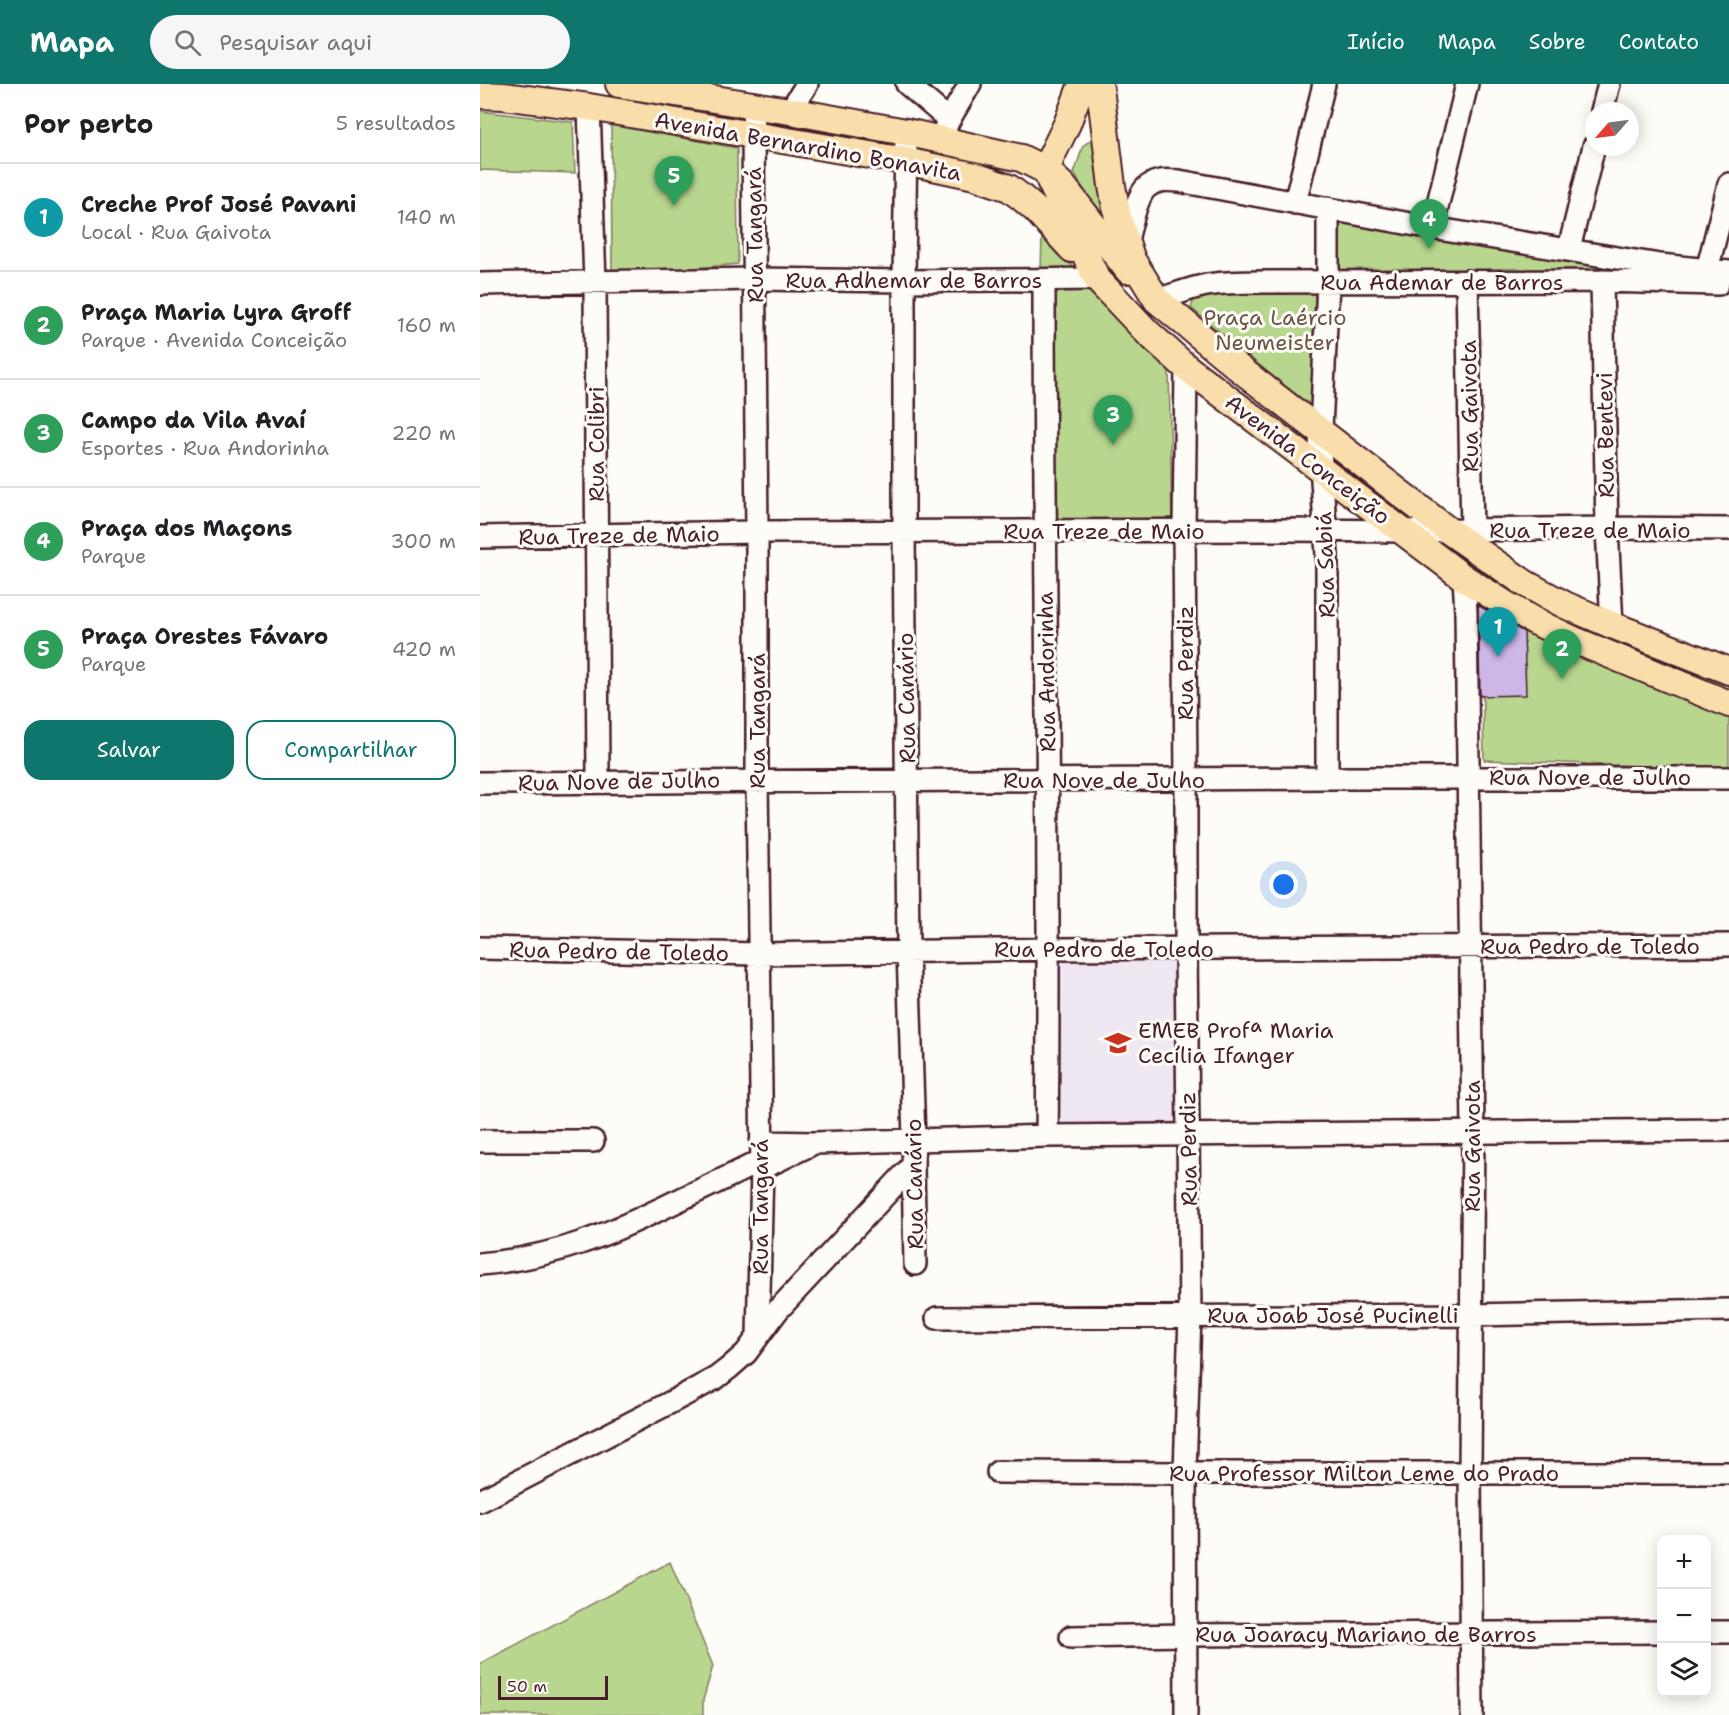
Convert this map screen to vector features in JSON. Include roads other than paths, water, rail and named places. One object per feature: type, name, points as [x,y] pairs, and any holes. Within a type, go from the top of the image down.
[{"type":"main road","name":"Avenida Bernardino Bonavita","points":[[619,84],[906,132],[945,129],[1021,158],[1047,171],[1075,200],[1116,255],[1157,300]]},
{"type":"main road","points":[[1047,171],[1051,157],[1067,124],[1095,85]]},
{"type":"main road","points":[[1047,171],[1082,121],[1095,85]]},
{"type":"main road","name":"Avenida Conceição","points":[[1095,85],[1118,218],[1132,260],[1157,300],[1239,369],[1460,531],[1526,584],[1565,605],[1729,671]]},
{"type":"main road","name":"Avenida Bernardino Bonavita","points":[[480,95],[589,107],[905,161],[975,176],[1009,188],[1021,196],[1064,239],[1097,279]]},
{"type":"main road","points":[[1021,158],[1040,147],[1067,124]]},
{"type":"main road","points":[[975,176],[1047,171]]},
{"type":"main road","name":"Avenida Conceição","points":[[1047,171],[1058,200],[1097,279],[1147,332],[1186,367],[1464,578],[1505,604],[1536,622],[1729,704]]},
{"type":"street","points":[[790,111],[807,84]]},
{"type":"street","points":[[907,84],[945,129],[970,84]]},
{"type":"street","points":[[1295,202],[1324,84]]},
{"type":"street","points":[[1432,228],[1467,84]]},
{"type":"street","points":[[1604,102],[1609,84]]},
{"type":"street","name":"Rua Tangará","points":[[754,106],[758,532],[757,780],[762,1157],[758,1336]]},
{"type":"street","name":"Rua Colibri","points":[[589,107],[596,283],[597,781]]},
{"type":"street","name":"Rua Canário","points":[[906,132],[904,532],[908,950],[915,1264]]},
{"type":"street","points":[[1569,249],[1592,156]]},
{"type":"street","points":[[1126,244],[1136,208],[1144,190],[1160,181],[1179,181],[1432,228],[1660,265],[1706,277],[1729,272]]},
{"type":"street","points":[[1706,277],[1729,184]]},
{"type":"street","name":"Rua Sabiá","points":[[1327,778],[1326,530],[1321,469],[1321,431],[1328,283],[1328,208]]},
{"type":"street","name":"Rua Ademar de Barros","points":[[1157,300],[1187,290],[1225,283],[1602,281],[1706,277],[1729,284]]},
{"type":"street","name":"Rua Adhemar de Barros","points":[[480,284],[754,279],[904,281],[1097,279]]},
{"type":"street","name":"Rua Andorinha","points":[[1044,280],[1044,532],[1049,949],[1047,1136]]},
{"type":"street","name":"Rua Gaivota","points":[[1460,531],[1467,281]]},
{"type":"street","name":"Rua Bentevi","points":[[1602,281],[1607,528],[1612,625]]},
{"type":"street","name":"Rua Perdiz","points":[[1186,367],[1184,530],[1190,1316],[1185,1473],[1186,1715]]},
{"type":"street","name":"Rua Treze de Maio","points":[[480,537],[758,532],[1729,529]]},
{"type":"street","name":"Rua Gaivota","points":[[1464,578],[1473,1132],[1470,1472],[1472,1715]]},
{"type":"street","name":"Rua Nove de Julho","points":[[480,783],[1468,777],[1729,778]]},
{"type":"street","name":"Rua Pedro de Toledo","points":[[480,948],[759,954],[908,950],[1729,945]]},
{"type":"street","points":[[480,1264],[551,1252],[594,1239],[639,1221],[762,1157],[814,1143],[1047,1136],[1729,1130]]},
{"type":"street","points":[[480,1142],[593,1141]]},
{"type":"street","points":[[480,1501],[716,1378],[739,1360],[777,1311],[913,1165]]},
{"type":"street","name":"Rua Joab José Pucinelli","points":[[937,1318],[1471,1315],[1729,1310]]},
{"type":"street","name":"Rua Professor Milton Leme do Prado","points":[[998,1472],[1729,1473]]},
{"type":"street","name":"Rua Joaracy Mariano de Barros","points":[[1071,1637],[1657,1632]]},
{"type":"street","points":[[1711,1632],[1729,1632]]},
{"type":"place","name":"Praça Orestes Fávaro","points":[[674,206]]},
{"type":"place","name":"Praça dos Maçons","points":[[1429,249]]},
{"type":"place","name":"Campo da Vila Avaí","points":[[1113,445]]},
{"type":"place","name":"Creche Prof José Pavani","points":[[1498,657]]},
{"type":"place","name":"Praça Maria Lyra Groff","points":[[1562,679]]},
{"type":"place","name":"EMEB Profª Maria Cecília Ifanger","points":[[1118,1043]]},
{"type":"park label","name":"Praça Laércio Neumeister","points":[[1275,330]]}]
